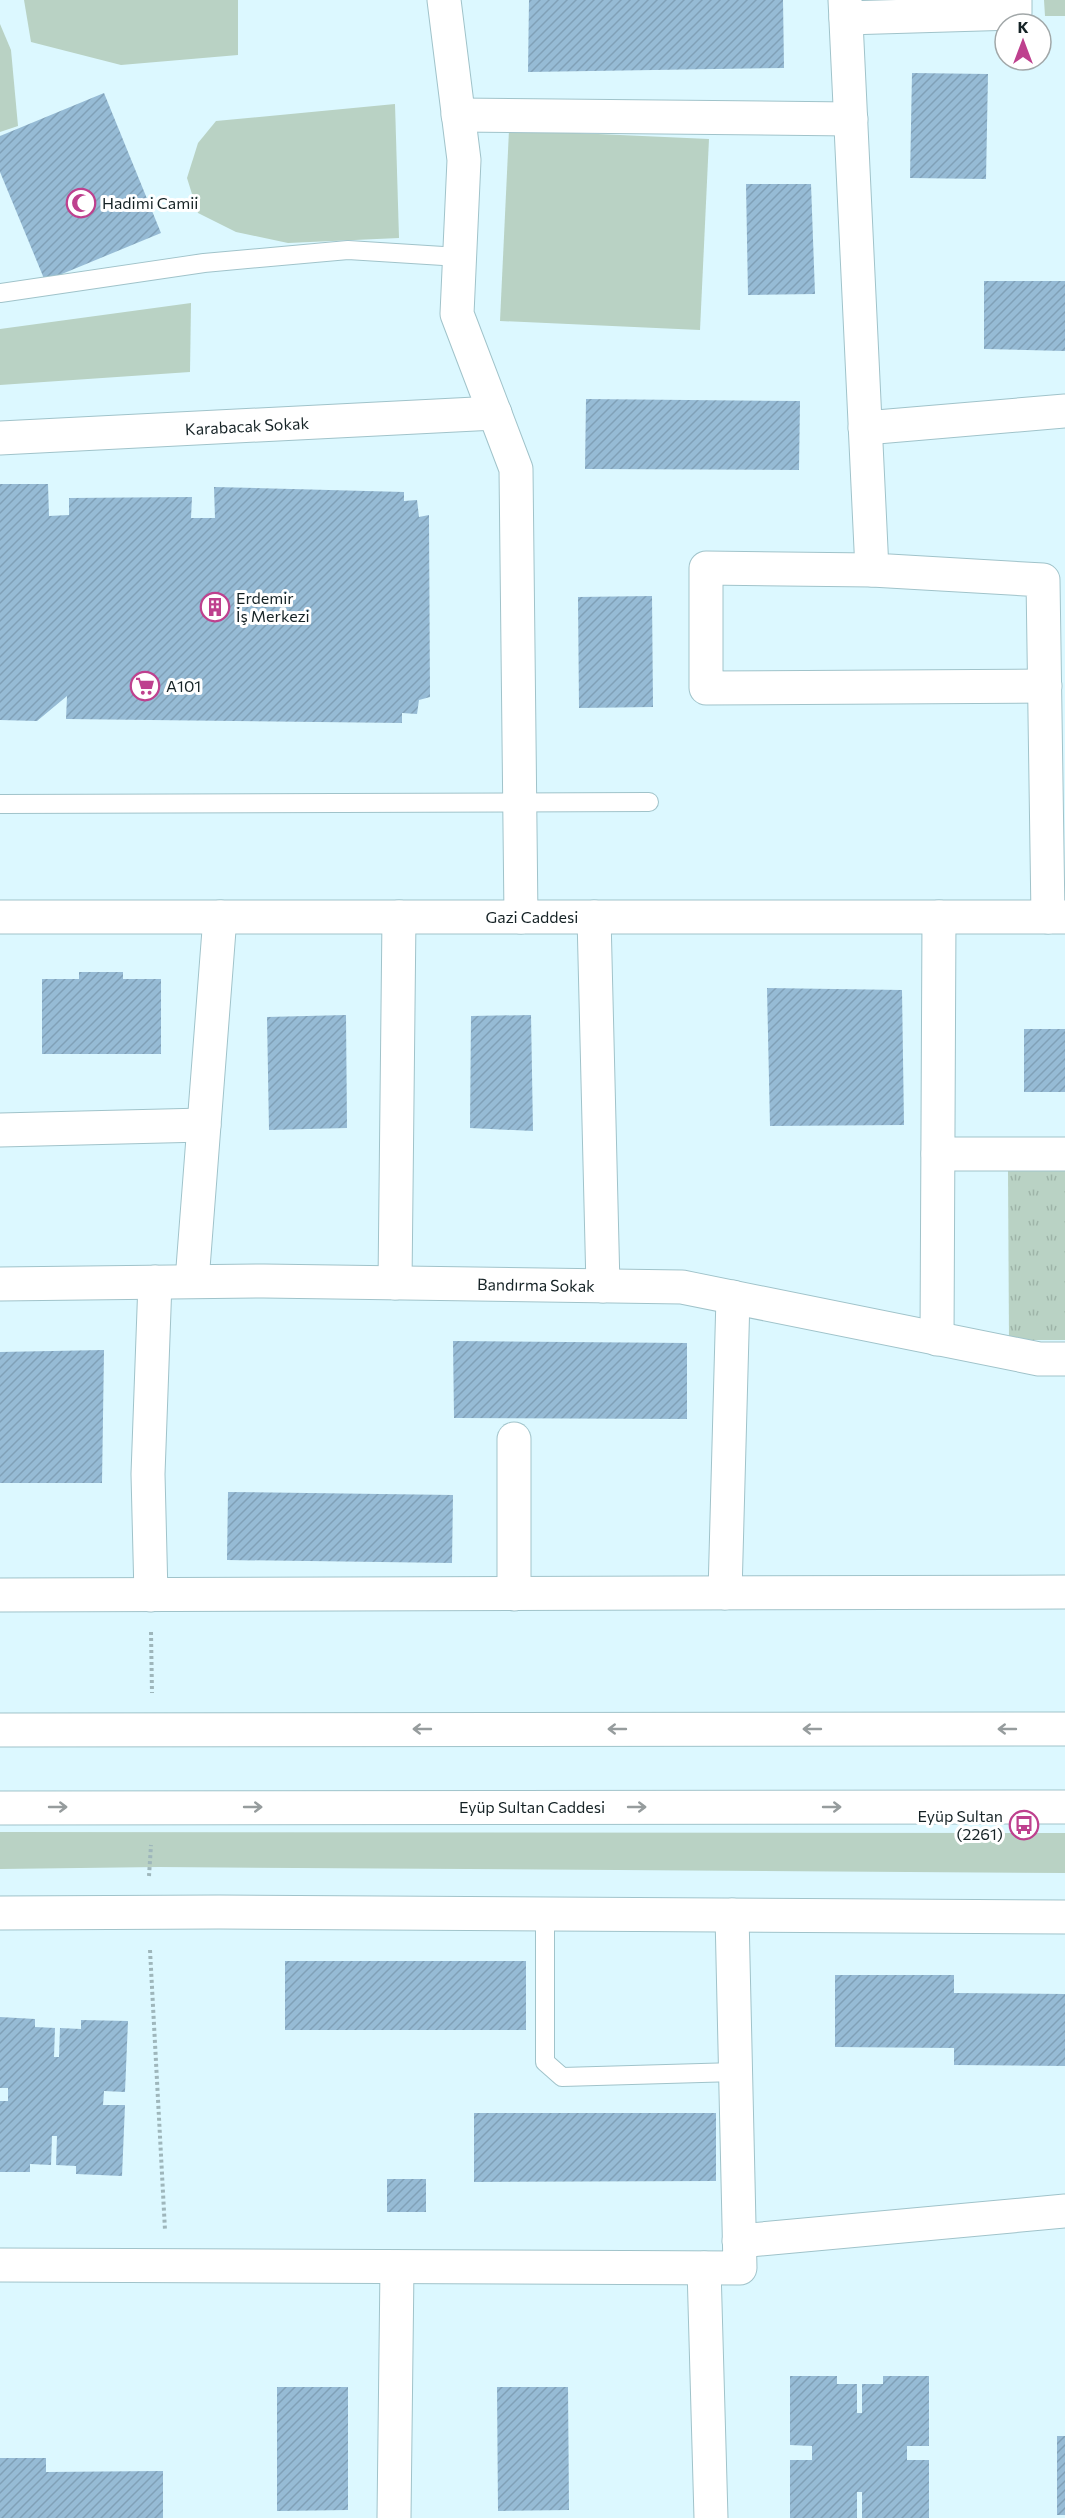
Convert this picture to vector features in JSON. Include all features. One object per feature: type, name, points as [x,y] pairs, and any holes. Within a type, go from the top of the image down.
[{"type":"street","points":[[444,0],[464,160],[457,314],[516,469],[521,917]]},
{"type":"street","points":[[872,570],[846,9],[1015,13],[1015,0]]},
{"type":"street","points":[[458,115],[851,119]]},
{"type":"street","points":[[865,428],[1065,411]]},
{"type":"street","name":"Karabacak Sokak","points":[[0,438],[495,413]]},
{"type":"street","points":[[1045,686],[706,688],[706,568],[872,570],[1054,578],[1045,686],[1057,917]]},
{"type":"street","name":"Gazi Caddesi","points":[[0,917],[1057,917]]},
{"type":"street","points":[[192,1281],[220,917]]},
{"type":"street","points":[[394,1283],[399,917]]},
{"type":"street","points":[[594,917],[603,1286]]},
{"type":"street","points":[[937,1339],[939,917]]},
{"type":"street","points":[[0,1130],[204,1125]]},
{"type":"street","points":[[938,1154],[1065,1154]]},
{"type":"street","name":"Bandırma Sokak","points":[[0,1284],[192,1281],[682,1287],[1040,1359],[1065,1359]]},
{"type":"street","points":[[151,1595],[148,1474],[155,1282]]},
{"type":"street","points":[[725,1593],[733,1297]]},
{"type":"street","points":[[514,1439],[514,1594]]},
{"type":"street","points":[[0,1595],[1065,1592]]},
{"type":"street","points":[[0,1730],[1065,1729]]},
{"type":"street","name":"Eyüp Sultan Caddesi","points":[[0,1808],[1065,1807]]},
{"type":"street","points":[[0,1913],[1065,1917]]},
{"type":"street","points":[[0,2265],[740,2268],[732,1915]]},
{"type":"street","points":[[740,2241],[1065,2211]]},
{"type":"street","points":[[394,2518],[397,2267]]},
{"type":"street","points":[[704,2268],[711,2518]]},
{"type":"lane","points":[[0,293],[204,262],[348,250],[459,257]]},
{"type":"lane","points":[[0,804],[649,802]]},
{"type":"lane","points":[[545,1914],[545,2062],[562,2077],[736,2072]]},
{"type":"path","points":[[148,1912],[167,2266]]},
{"type":"green space","points":[[24,0],[238,0],[238,55],[121,65],[31,42]]},
{"type":"green space","points":[[1044,0],[1065,0],[1065,16],[1053,16],[1053,12],[1045,12]]},
{"type":"green space","points":[[0,24],[11,50],[18,126],[0,132]]},
{"type":"green space","points":[[395,104],[399,238],[288,243],[236,232],[198,213],[187,178],[198,143],[216,121]]},
{"type":"green space","points":[[509,130],[709,139],[700,330],[500,321]]},
{"type":"green space","points":[[191,303],[190,372],[0,385],[0,329]]},
{"type":"green space","points":[[1008,1170],[1065,1170],[1065,1340],[1009,1340]]},
{"type":"green space","points":[[0,1832],[1065,1833],[1065,1873],[159,1867],[0,1869]]},
{"type":"building","points":[[529,0],[783,0],[784,68],[528,72]]},
{"type":"building","points":[[912,73],[988,74],[986,179],[910,178]]},
{"type":"building","name":"Hadimi Camii","points":[[104,93],[161,233],[45,281],[0,172],[0,136]]},
{"type":"building","points":[[746,184],[811,184],[815,294],[748,295]]},
{"type":"building","points":[[984,281],[1065,281],[1065,351],[984,349]]},
{"type":"building","points":[[586,399],[800,401],[799,470],[585,469]]},
{"type":"building","name":"Erdemir İş Merkezi","points":[[0,484],[48,484],[49,516],[69,515],[69,498],[192,497],[191,518],[215,518],[214,487],[404,492],[404,501],[417,500],[419,517],[429,515],[430,697],[419,700],[417,714],[402,713],[402,723],[66,719],[67,696],[37,721],[0,720]]},
{"type":"building","points":[[652,596],[653,707],[579,708],[578,597]]},
{"type":"building","points":[[79,972],[123,972],[123,979],[161,979],[161,1054],[42,1054],[42,979],[79,979]]},
{"type":"building","points":[[767,988],[902,990],[904,1125],[770,1126]]},
{"type":"building","points":[[346,1015],[347,1128],[269,1130],[267,1017]]},
{"type":"building","points":[[531,1015],[533,1131],[470,1128],[471,1016]]},
{"type":"building","points":[[1024,1029],[1065,1029],[1065,1092],[1024,1092]]},
{"type":"building","points":[[453,1341],[687,1343],[687,1419],[454,1418]]},
{"type":"building","points":[[104,1350],[102,1483],[0,1483],[0,1352]]},
{"type":"building","points":[[228,1492],[453,1495],[452,1563],[227,1560]]},
{"type":"building","points":[[285,1961],[526,1961],[526,2030],[285,2030]]},
{"type":"building","points":[[835,1975],[954,1975],[954,1993],[1065,1994],[1065,2066],[954,2065],[954,2048],[835,2047]]},
{"type":"building","points":[[0,2017],[35,2019],[35,2027],[55,2028],[54,2057],[59,2057],[60,2028],[81,2029],[81,2020],[128,2021],[125,2092],[104,2091],[103,2105],[125,2105],[122,2176],[76,2174],[76,2166],[56,2165],[57,2136],[52,2136],[51,2165],[30,2164],[30,2172],[0,2172],[0,2101],[8,2101],[8,2088],[0,2088]]},
{"type":"building","points":[[474,2113],[716,2113],[716,2181],[474,2182]]},
{"type":"building","points":[[387,2179],[426,2179],[426,2212],[387,2212]]},
{"type":"building","points":[[790,2376],[837,2376],[837,2384],[857,2384],[857,2413],[862,2413],[862,2384],[883,2384],[883,2376],[929,2376],[929,2446],[907,2446],[907,2460],[929,2460],[929,2518],[862,2518],[862,2492],[857,2492],[857,2518],[790,2518],[790,2460],[812,2460],[812,2446],[790,2445]]},
{"type":"building","points":[[277,2387],[348,2387],[348,2510],[277,2511]]},
{"type":"building","points":[[497,2387],[568,2387],[569,2510],[498,2511]]},
{"type":"building","points":[[1057,2436],[1065,2436],[1065,2515],[1057,2515]]},
{"type":"building","points":[[0,2458],[46,2458],[46,2472],[163,2471],[163,2518],[0,2518]]},
{"type":"place","name":"Hadimi Camii","points":[[81,203]]},
{"type":"place","name":"Erdemir İş Merkezi","points":[[215,607]]},
{"type":"place","name":"A101","points":[[145,686]]},
{"type":"place","name":"Eyüp Sultan (2261)","points":[[1024,1825]]}]
